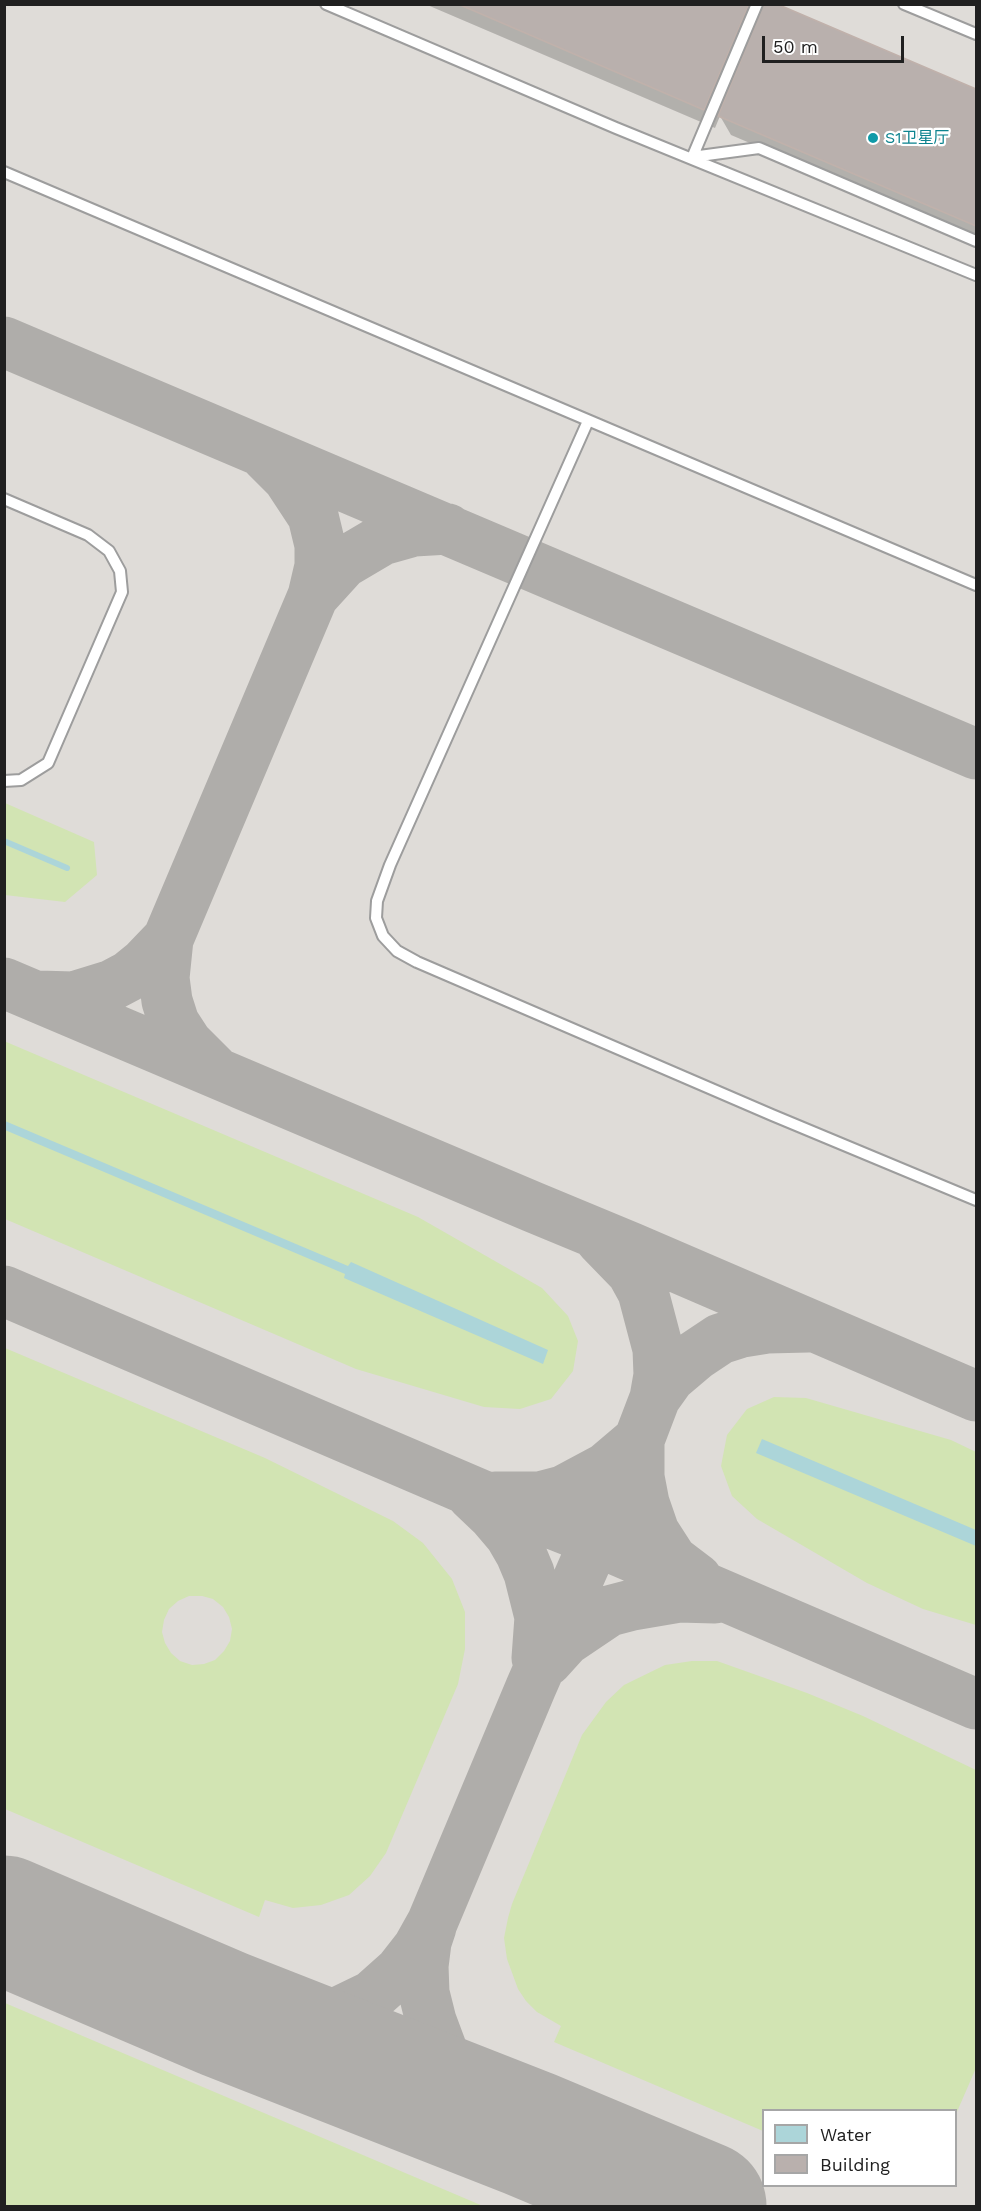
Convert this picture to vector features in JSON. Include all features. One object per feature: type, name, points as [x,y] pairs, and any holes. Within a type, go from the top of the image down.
[{"type":"lane","points":[[326,4],[616,128],[976,275]]},
{"type":"lane","points":[[692,158],[757,4]]},
{"type":"lane","points":[[904,4],[976,34]]},
{"type":"lane","points":[[692,158],[759,148],[976,241]]},
{"type":"lane","points":[[4,172],[976,585]]},
{"type":"lane","points":[[588,421],[390,866],[377,901],[376,918],[383,936],[397,951],[423,965],[975,1196]]},
{"type":"lane","points":[[4,499],[88,535],[109,551],[120,571],[122,592],[48,764],[21,780],[4,782]]},
{"type":"shaded area","points":[[5,5],[976,5],[976,2206],[5,2206]]},
{"type":"green space","points":[[5,803],[94,842],[97,875],[65,902],[5,895]]},
{"type":"green space","points":[[4,1041],[418,1217],[542,1288],[568,1316],[578,1341],[573,1371],[551,1399],[520,1409],[484,1407],[356,1369],[5,1219]]},
{"type":"green space","points":[[5,1348],[265,1458],[393,1521],[423,1543],[452,1579],[465,1612],[465,1649],[458,1684],[386,1853],[370,1876],[349,1895],[321,1905],[293,1908],[265,1900],[259,1917],[5,1809]],"holes":[[[189,1596],[213,1599],[223,1607],[232,1629],[230,1641],[215,1660],[192,1665],[180,1661],[171,1653],[162,1632],[169,1609],[178,1601]]]},
{"type":"green space","points":[[774,1397],[806,1398],[951,1440],[976,1452],[976,1625],[923,1609],[867,1583],[757,1519],[732,1496],[721,1466],[727,1435],[747,1409]]},
{"type":"green space","points":[[692,1661],[717,1661],[863,1716],[976,1770],[976,2068],[957,2112],[957,2109],[762,2109],[762,2131],[554,2042],[561,2026],[537,2012],[518,1989],[507,1959],[504,1938],[508,1918],[582,1735],[606,1702],[624,1685],[665,1665]]},
{"type":"green space","points":[[5,2003],[483,2206],[5,2206]]},
{"type":"water","points":[[5,1121],[348,1266],[351,1262],[548,1350],[543,1364],[344,1278],[345,1274],[5,1130]]},
{"type":"water","points":[[762,1439],[976,1530],[976,1546],[756,1453]]},
{"type":"building","points":[[458,4],[749,4],[704,110]]},
{"type":"building","name":"S1卫星厅","points":[[764,4],[777,4],[976,89],[976,226],[718,116]]},
{"type":"waterway","points":[[4,841],[67,868]]},
{"type":"taxiway","points":[[4,342],[976,754]]},
{"type":"taxiway","points":[[213,1069],[187,1043],[174,1023],[167,1001],[164,978],[168,939],[313,596],[320,566],[320,545],[313,516],[288,478],[266,456]]},
{"type":"taxiway","points":[[313,596],[343,563],[382,540],[414,531],[448,529]]},
{"type":"taxiway","points":[[38,996],[73,997],[112,985],[129,976],[145,963],[168,939]]},
{"type":"taxiway","points":[[4,983],[976,1396]]},
{"type":"taxiway","points":[[601,1240],[632,1272],[643,1292],[658,1349],[659,1375],[655,1398]]},
{"type":"taxiway","points":[[4,1291],[976,1704]]},
{"type":"taxiway","points":[[224,2014],[278,2025],[311,2020],[341,2011],[372,1996],[400,1971],[418,1948],[432,1923],[655,1398],[670,1377],[720,1339],[742,1332],[767,1328],[808,1327]]},
{"type":"taxiway","points":[[495,1497],[540,1497],[563,1491],[606,1468],[639,1440]]},
{"type":"taxiway","points":[[639,1441],[639,1477],[644,1503],[654,1532],[672,1560],[697,1579]]},
{"type":"taxiway","points":[[472,1495],[510,1535],[529,1573],[540,1617],[537,1658]]},
{"type":"taxiway","points":[[547,1661],[566,1640],[609,1611],[679,1597],[715,1598]]},
{"type":"taxiway","points":[[431,1927],[426,1942],[423,1966],[424,1993],[431,2021],[447,2064],[479,2100],[501,2117],[530,2134]]},
{"type":"runway","points":[[4,1920],[224,2014],[530,2134],[702,2206]]},
{"type":"place","name":"S1卫星厅","points":[[873,138]]}]
